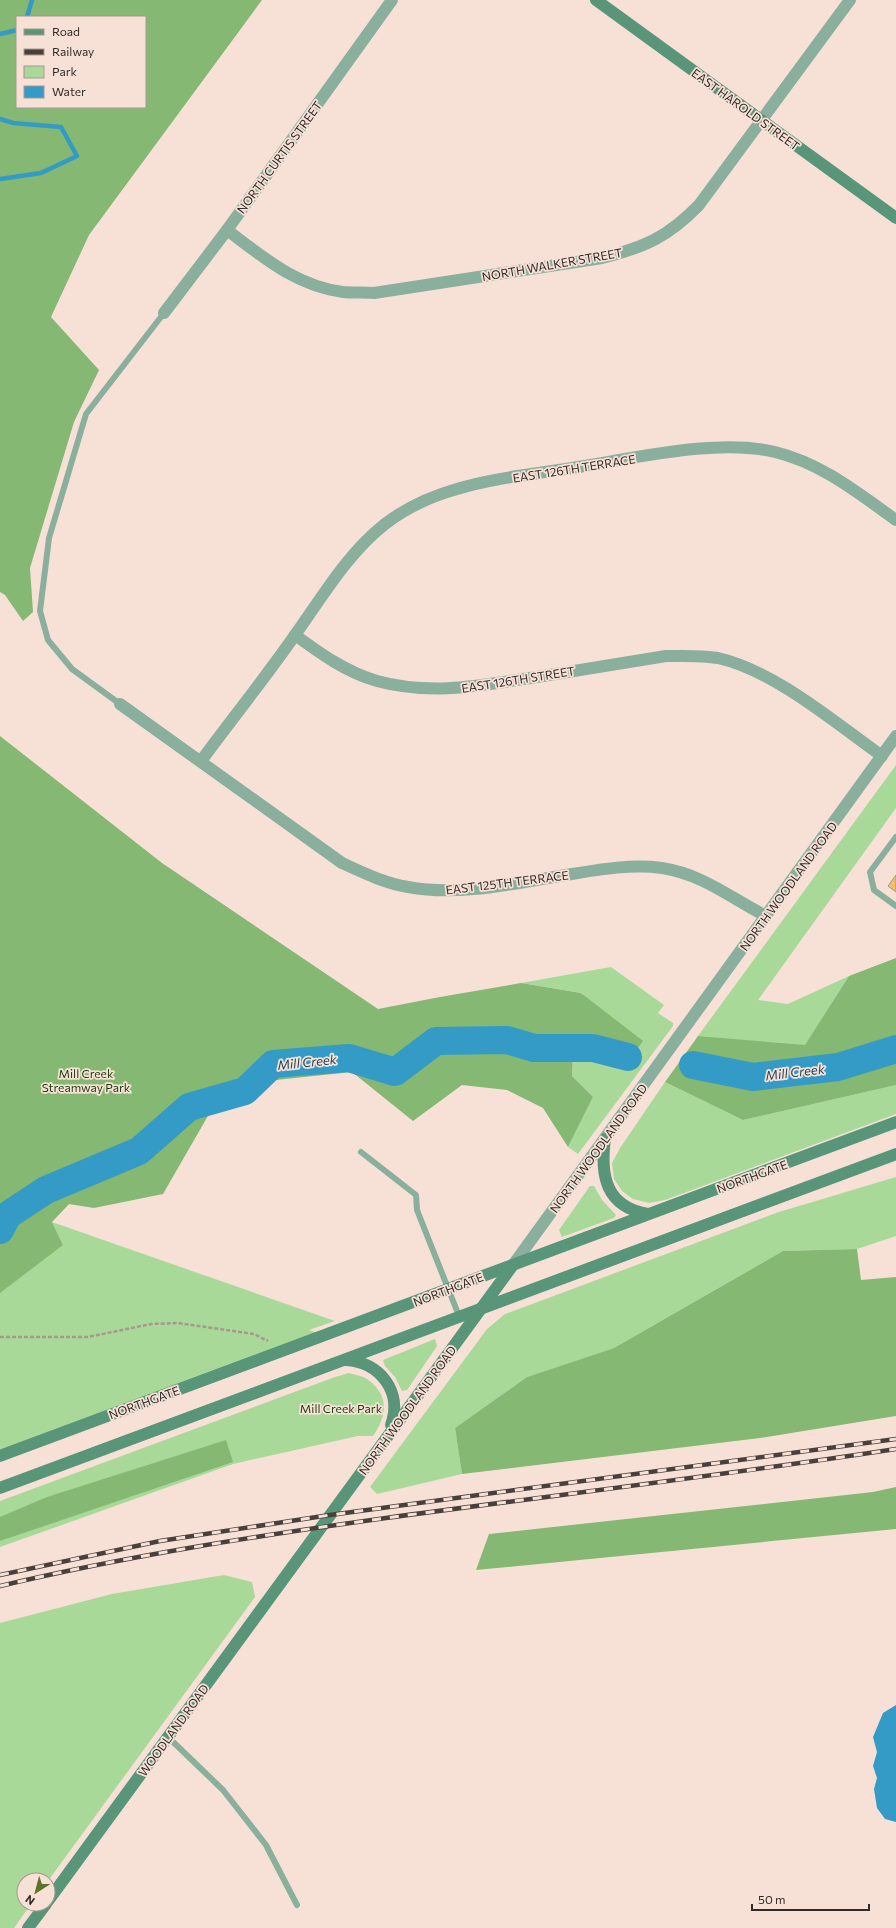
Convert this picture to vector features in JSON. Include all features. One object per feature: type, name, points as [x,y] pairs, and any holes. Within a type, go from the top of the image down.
[{"type":"main road","name":"EAST HAROLD STREET","points":[[596,0],[896,218]]},
{"type":"main road","name":"NORTHGATE","points":[[0,1456],[896,1122]]},
{"type":"main road","points":[[604,1139],[603,1164],[604,1175],[608,1187],[615,1198],[624,1207],[634,1212],[648,1214]]},
{"type":"main road","points":[[0,1488],[896,1154]]},
{"type":"main road","name":"NORTH WOODLAND ROAD","points":[[299,1559],[387,1436],[513,1265]]},
{"type":"main road","points":[[343,1360],[359,1361],[371,1367],[381,1375],[388,1385],[394,1397],[395,1408],[387,1436]]},
{"type":"main road","name":"WOODLAND ROAD","points":[[56,1890],[299,1559]]},
{"type":"main road","points":[[28,1928],[40,1912]]},
{"type":"street","name":"NORTH CURTIS STREET","points":[[164,313],[227,230],[392,0]]},
{"type":"street","name":"NORTH WALKER STREET","points":[[227,230],[275,266],[297,279],[328,289],[344,292],[374,293],[602,258],[641,247],[661,237],[684,220],[716,184],[850,0]]},
{"type":"street","name":"EAST 126TH TERRACE","points":[[295,635],[348,560],[363,543],[386,523],[417,504],[457,489],[496,480],[690,450],[750,447],[791,457],[827,473],[896,520]]},
{"type":"street","name":"EAST 126TH STREET","points":[[295,635],[346,669],[376,680],[408,687],[446,690],[666,656],[716,658],[747,667],[783,686],[882,756]]},
{"type":"street","points":[[201,761],[295,635]]},
{"type":"street","name":"EAST 125TH TERRACE","points":[[120,704],[342,863],[384,881],[407,887],[438,890],[465,890],[635,866],[663,868],[692,875],[715,886],[766,916]]},
{"type":"street","name":"NORTH WOODLAND ROAD","points":[[513,1265],[896,736]]},
{"type":"lane","points":[[120,704],[72,669],[48,640],[40,611],[49,538],[86,414],[164,313]]},
{"type":"lane","points":[[896,837],[870,872],[874,890],[896,906]]},
{"type":"lane","points":[[361,1152],[416,1195],[417,1210],[459,1316]]},
{"type":"lane","points":[[168,1738],[223,1790],[266,1845],[297,1905]]},
{"type":"path","points":[[0,1337],[88,1337],[151,1324],[178,1323],[254,1334],[268,1341]]},
{"type":"green space","points":[[0,0],[262,0],[89,235],[51,317],[99,370],[74,422],[30,568],[33,612],[23,621],[5,595],[0,592]]},
{"type":"green space","name":"Mill Creek Streamway Park","points":[[0,736],[162,863],[378,1009],[521,983],[581,993],[643,1041],[624,1067],[589,1043],[573,1053],[572,1076],[593,1097],[568,1147],[543,1108],[507,1090],[462,1085],[413,1121],[352,1072],[276,1080],[220,1095],[163,1194],[94,1208],[69,1204],[52,1222],[63,1245],[0,1293]]},
{"type":"green space","points":[[896,765],[896,808],[758,1000],[788,1004],[849,976],[805,1046],[698,1036]]},
{"type":"green space","points":[[896,958],[896,1085],[743,1120],[665,1082],[698,1036],[805,1045],[849,976]]},
{"type":"green space","points":[[611,967],[664,1005],[658,1013],[673,1023],[673,1026],[578,1154],[568,1147],[593,1097],[572,1076],[573,1053],[589,1043],[624,1066],[582,993],[521,983]]},
{"type":"green space","points":[[665,1082],[743,1120],[896,1085],[896,1114],[665,1200],[649,1203],[633,1199],[622,1191],[614,1179],[612,1163],[620,1148]]},
{"type":"green space","points":[[896,1177],[896,1236],[857,1249],[783,1251],[614,1348],[527,1377],[455,1428],[462,1474],[377,1494],[370,1487],[487,1329],[505,1314],[779,1212]]},
{"type":"green space","points":[[590,1186],[594,1186],[602,1200],[616,1215],[614,1218],[562,1237],[559,1230]]},
{"type":"green space","points":[[52,1222],[335,1321],[309,1330],[324,1335],[0,1456],[0,1238],[63,1245]]},
{"type":"green space","points":[[857,1249],[861,1280],[896,1277],[896,1416],[760,1438],[462,1474],[455,1428],[527,1377],[614,1348],[783,1251]]},
{"type":"green space","points":[[435,1339],[437,1346],[407,1390],[402,1391],[395,1377],[385,1366],[383,1360]]},
{"type":"green space","name":"Mill Creek Park","points":[[349,1373],[367,1379],[380,1392],[383,1399],[384,1406],[381,1421],[373,1436],[358,1436],[233,1464],[0,1547],[0,1501]]},
{"type":"green space","points":[[226,1440],[233,1462],[0,1541],[0,1517],[47,1497]]},
{"type":"green space","points":[[896,1487],[896,1529],[476,1570],[489,1534],[873,1492]]},
{"type":"green space","points":[[224,1575],[252,1582],[255,1597],[55,1872],[16,1872],[16,1912],[25,1912],[14,1928],[0,1928],[0,1623],[112,1594]]},
{"type":"water","points":[[896,1705],[896,1822],[885,1819],[877,1808],[874,1789],[877,1778],[873,1766],[877,1752],[873,1737],[883,1713]]},
{"type":"building","points":[[896,875],[896,892],[888,886]]},
{"type":"waterway","points":[[27,16],[32,0]]},
{"type":"waterway","points":[[0,34],[16,30]]},
{"type":"waterway","points":[[0,119],[13,123],[61,127],[77,156],[41,173],[0,179]]},
{"type":"waterway","name":"Mill Creek","points":[[0,1230],[8,1215],[46,1190],[139,1151],[189,1107],[245,1091],[273,1064],[349,1058],[395,1072],[436,1041],[507,1040],[534,1048],[593,1048],[628,1057]]},
{"type":"waterway","name":"Mill Creek","points":[[693,1065],[753,1077],[838,1067],[896,1049]]},
{"type":"railway","points":[[0,1575],[160,1541],[330,1515],[896,1439]]},
{"type":"railway","points":[[0,1586],[144,1556],[289,1532],[768,1468],[896,1449]]}]
